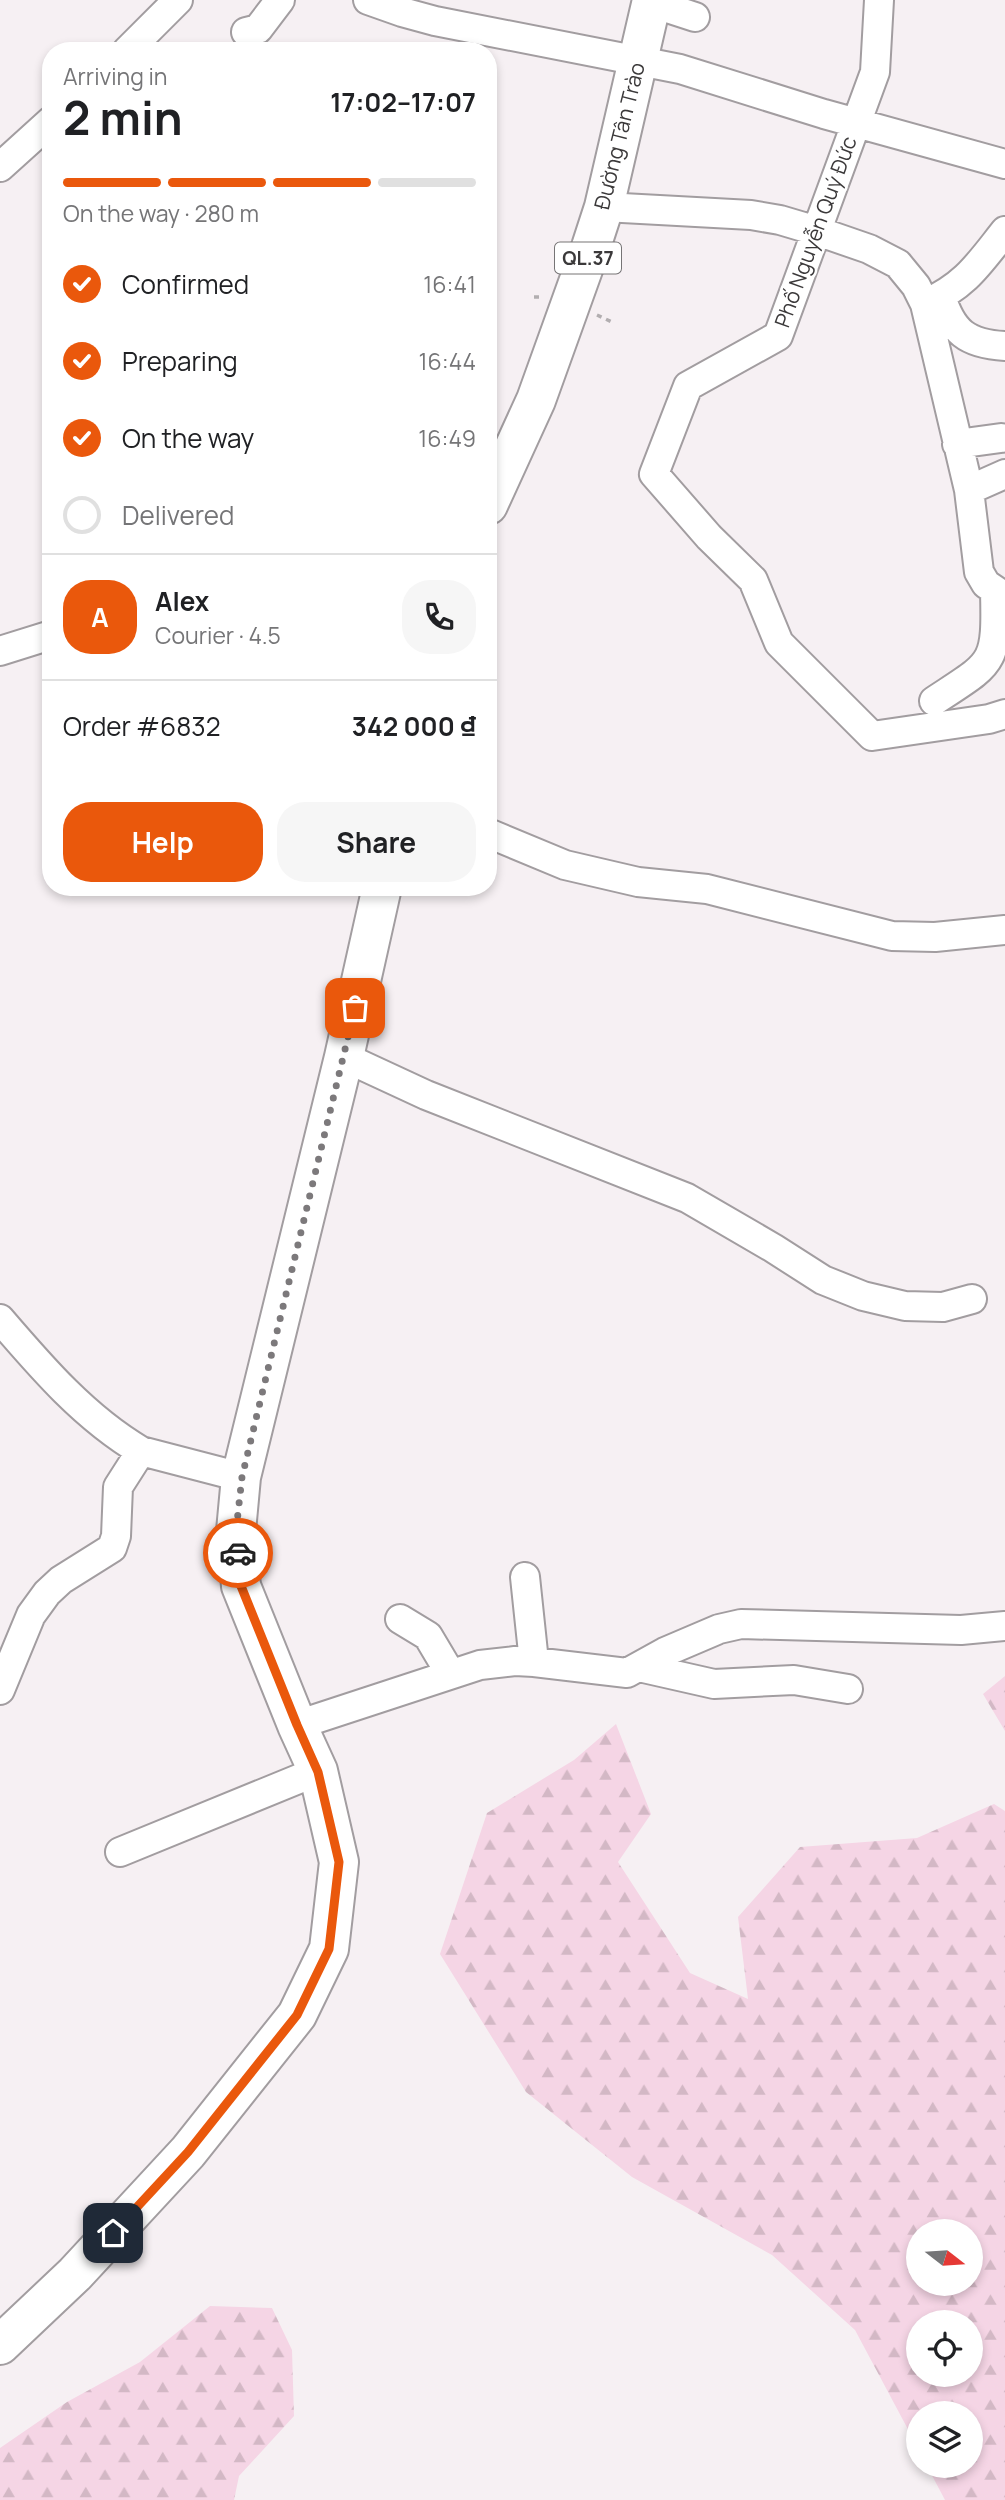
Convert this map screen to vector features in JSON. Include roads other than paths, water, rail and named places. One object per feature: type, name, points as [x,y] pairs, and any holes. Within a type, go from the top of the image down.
[{"type":"highway","name":"Đường Tân Trào","points":[[497,482],[536,400],[604,207],[652,1]]},
{"type":"highway","points":[[0,2345],[75,2274],[188,2152],[297,2015],[329,1949],[339,1862],[318,1772],[241,1586],[236,1531],[242,1477],[344,1057],[380,896]]},
{"type":"street","points":[[136,42],[178,0]]},
{"type":"street","points":[[246,32],[258,29],[280,0]]},
{"type":"street","points":[[368,0],[435,21],[680,69],[856,123],[1005,164]]},
{"type":"street","name":"Phố Nguyễn Quý Đức","points":[[879,0],[875,72],[778,337],[688,386],[654,474],[709,537],[753,580],[779,643],[872,736],[989,719],[1005,714]]},
{"type":"street","points":[[652,1],[695,16]]},
{"type":"street","points":[[0,167],[42,129]]},
{"type":"street","points":[[604,207],[751,215],[780,220],[869,249],[898,264],[916,286],[947,315],[955,328],[971,340],[1005,346]]},
{"type":"street","points":[[933,300],[968,278],[1005,231]]},
{"type":"street","points":[[933,300],[957,444],[969,490],[979,572],[986,584],[1000,595],[995,643],[988,662],[934,701]]},
{"type":"street","points":[[957,444],[1001,438]]},
{"type":"street","points":[[969,490],[1005,474]]},
{"type":"street","points":[[0,651],[42,638]]},
{"type":"street","points":[[497,837],[565,865],[638,882],[706,889],[892,936],[935,937],[1005,930]]},
{"type":"street","points":[[344,1057],[426,1095],[687,1198],[823,1280],[853,1292],[905,1306],[943,1307],[972,1299]]},
{"type":"street","points":[[0,1319],[73,1400],[127,1443],[141,1451],[242,1477]]},
{"type":"street","points":[[0,1690],[31,1615],[47,1593],[61,1580],[112,1548],[116,1536],[118,1488],[141,1451]]},
{"type":"street","points":[[525,1577],[534,1662]]},
{"type":"street","points":[[400,1619],[428,1636],[450,1673]]},
{"type":"street","points":[[297,1725],[480,1665],[534,1662],[627,1674],[665,1652],[719,1629],[741,1624],[961,1630],[1005,1626]]},
{"type":"street","points":[[639,1668],[714,1684],[794,1680],[848,1689]]},
{"type":"street","points":[[120,1852],[318,1772]]}]
